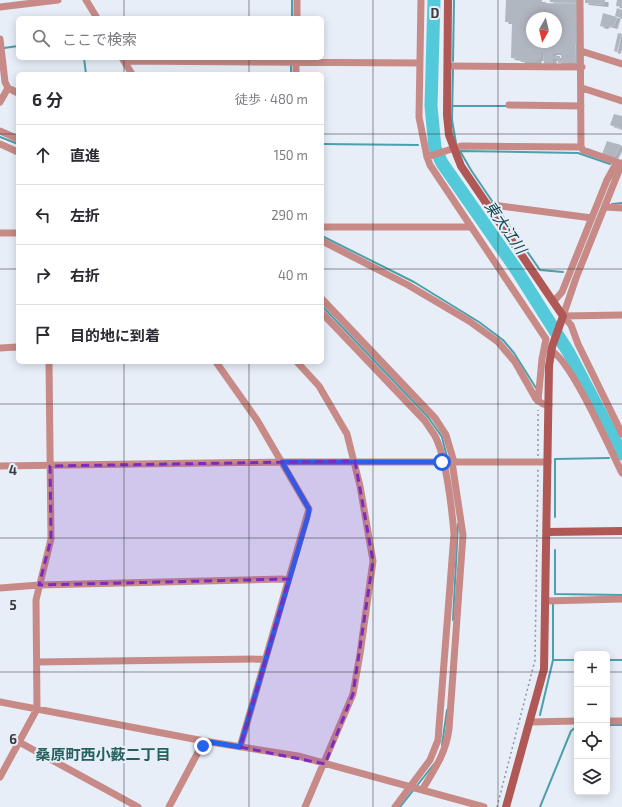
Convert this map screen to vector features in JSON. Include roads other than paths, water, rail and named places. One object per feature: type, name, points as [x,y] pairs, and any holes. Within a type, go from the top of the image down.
[{"type":"street","points":[[0,7],[58,0]]},
{"type":"street","points":[[86,0],[96,16]]},
{"type":"street","points":[[297,0],[297,16]]},
{"type":"street","points":[[421,0],[419,117],[430,165],[546,339],[542,359],[538,401]]},
{"type":"street","points":[[448,0],[447,115],[450,149],[554,301],[563,319],[571,325],[578,344],[622,434]]},
{"type":"street","points":[[580,0],[582,67],[580,147]]},
{"type":"street","points":[[0,39],[5,82],[8,88],[16,92]]},
{"type":"street","points":[[581,51],[622,64]]},
{"type":"street","points":[[123,60],[296,60],[420,63]]},
{"type":"street","points":[[123,60],[131,72]]},
{"type":"street","points":[[296,60],[296,72]]},
{"type":"street","points":[[448,66],[582,67]]},
{"type":"street","points":[[0,102],[8,88]]},
{"type":"street","points":[[582,88],[622,101]]},
{"type":"street","points":[[509,105],[581,106]]},
{"type":"street","points":[[0,132],[16,138]]},
{"type":"street","points":[[0,144],[16,151]]},
{"type":"street","points":[[428,156],[461,146],[580,147],[583,150],[621,163]]},
{"type":"street","points":[[506,807],[544,669],[549,405],[552,349],[576,278],[621,163]]},
{"type":"street","points":[[554,301],[562,292],[592,218],[621,163]]},
{"type":"street","points":[[489,206],[492,205],[592,218]]},
{"type":"street","points":[[604,207],[622,208]]},
{"type":"street","points":[[324,227],[470,227]]},
{"type":"street","points":[[0,233],[16,233]]},
{"type":"street","points":[[324,242],[408,285],[469,321],[498,342],[515,362],[538,401],[549,405]]},
{"type":"street","points":[[324,300],[435,418],[446,435],[454,534],[441,716],[438,740],[416,788]]},
{"type":"street","points":[[324,315],[425,421],[436,437],[449,462],[463,535],[449,729],[446,749],[441,759],[416,788],[395,807]]},
{"type":"street","points":[[563,319],[622,315]]},
{"type":"street","points":[[0,348],[16,347]]},
{"type":"street","points":[[552,349],[570,370],[622,473]]},
{"type":"street","points":[[0,777],[37,709],[36,600],[51,539],[49,364]]},
{"type":"street","points":[[217,364],[257,420],[309,509],[240,747]]},
{"type":"street","points":[[299,364],[320,386],[347,434],[355,461],[373,561],[353,694],[325,764],[305,807]]},
{"type":"street","points":[[0,466],[355,461],[548,462]]},
{"type":"street","points":[[547,532],[622,531]]},
{"type":"street","points":[[0,588],[39,585],[288,580]]},
{"type":"street","points":[[546,600],[622,599]]},
{"type":"street","points":[[37,662],[265,658]]},
{"type":"street","points":[[0,702],[204,741],[298,756],[484,807]]},
{"type":"street","points":[[530,722],[574,721]]},
{"type":"street","points":[[610,721],[622,721]]},
{"type":"street","points":[[169,807],[203,746],[204,741]]},
{"type":"street","points":[[20,742],[138,807]]},
{"type":"waterway","points":[[292,0],[292,16]]},
{"type":"waterway","name":"東大江川","points":[[434,0],[431,106],[435,148],[442,163],[516,269],[569,353],[622,454]]},
{"type":"waterway","points":[[453,61],[454,0]]},
{"type":"waterway","points":[[4,48],[16,46]]},
{"type":"waterway","points":[[84,60],[86,72]]},
{"type":"waterway","points":[[291,65],[291,72]]},
{"type":"waterway","points":[[453,69],[452,120],[456,143]]},
{"type":"waterway","points":[[452,106],[506,106]]},
{"type":"waterway","points":[[0,137],[16,143]]},
{"type":"waterway","points":[[324,144],[418,145]]},
{"type":"waterway","points":[[492,201],[460,151],[578,153],[610,164]]},
{"type":"waterway","points":[[612,204],[622,203]]},
{"type":"waterway","points":[[497,208],[540,270],[563,272]]},
{"type":"waterway","points":[[324,237],[414,282],[479,322],[503,340],[514,353],[536,388]]},
{"type":"waterway","points":[[324,308],[428,417],[442,437],[448,461]]},
{"type":"waterway","points":[[555,517],[555,459],[609,458]]},
{"type":"waterway","points":[[453,620],[458,524]]},
{"type":"waterway","points":[[555,550],[555,594],[622,595]]},
{"type":"waterway","points":[[540,715],[553,660],[553,604]]},
{"type":"waterway","points":[[553,660],[574,660]]},
{"type":"waterway","points":[[610,660],[622,660]]},
{"type":"waterway","points":[[442,745],[447,710]]},
{"type":"waterway","points":[[610,725],[622,725]]},
{"type":"waterway","points":[[540,807],[571,731],[574,728]]},
{"type":"waterway","points":[[400,807],[434,764]]},
{"type":"district","name":"桑原町西小薮二丁目","points":[[103,754]]}]
